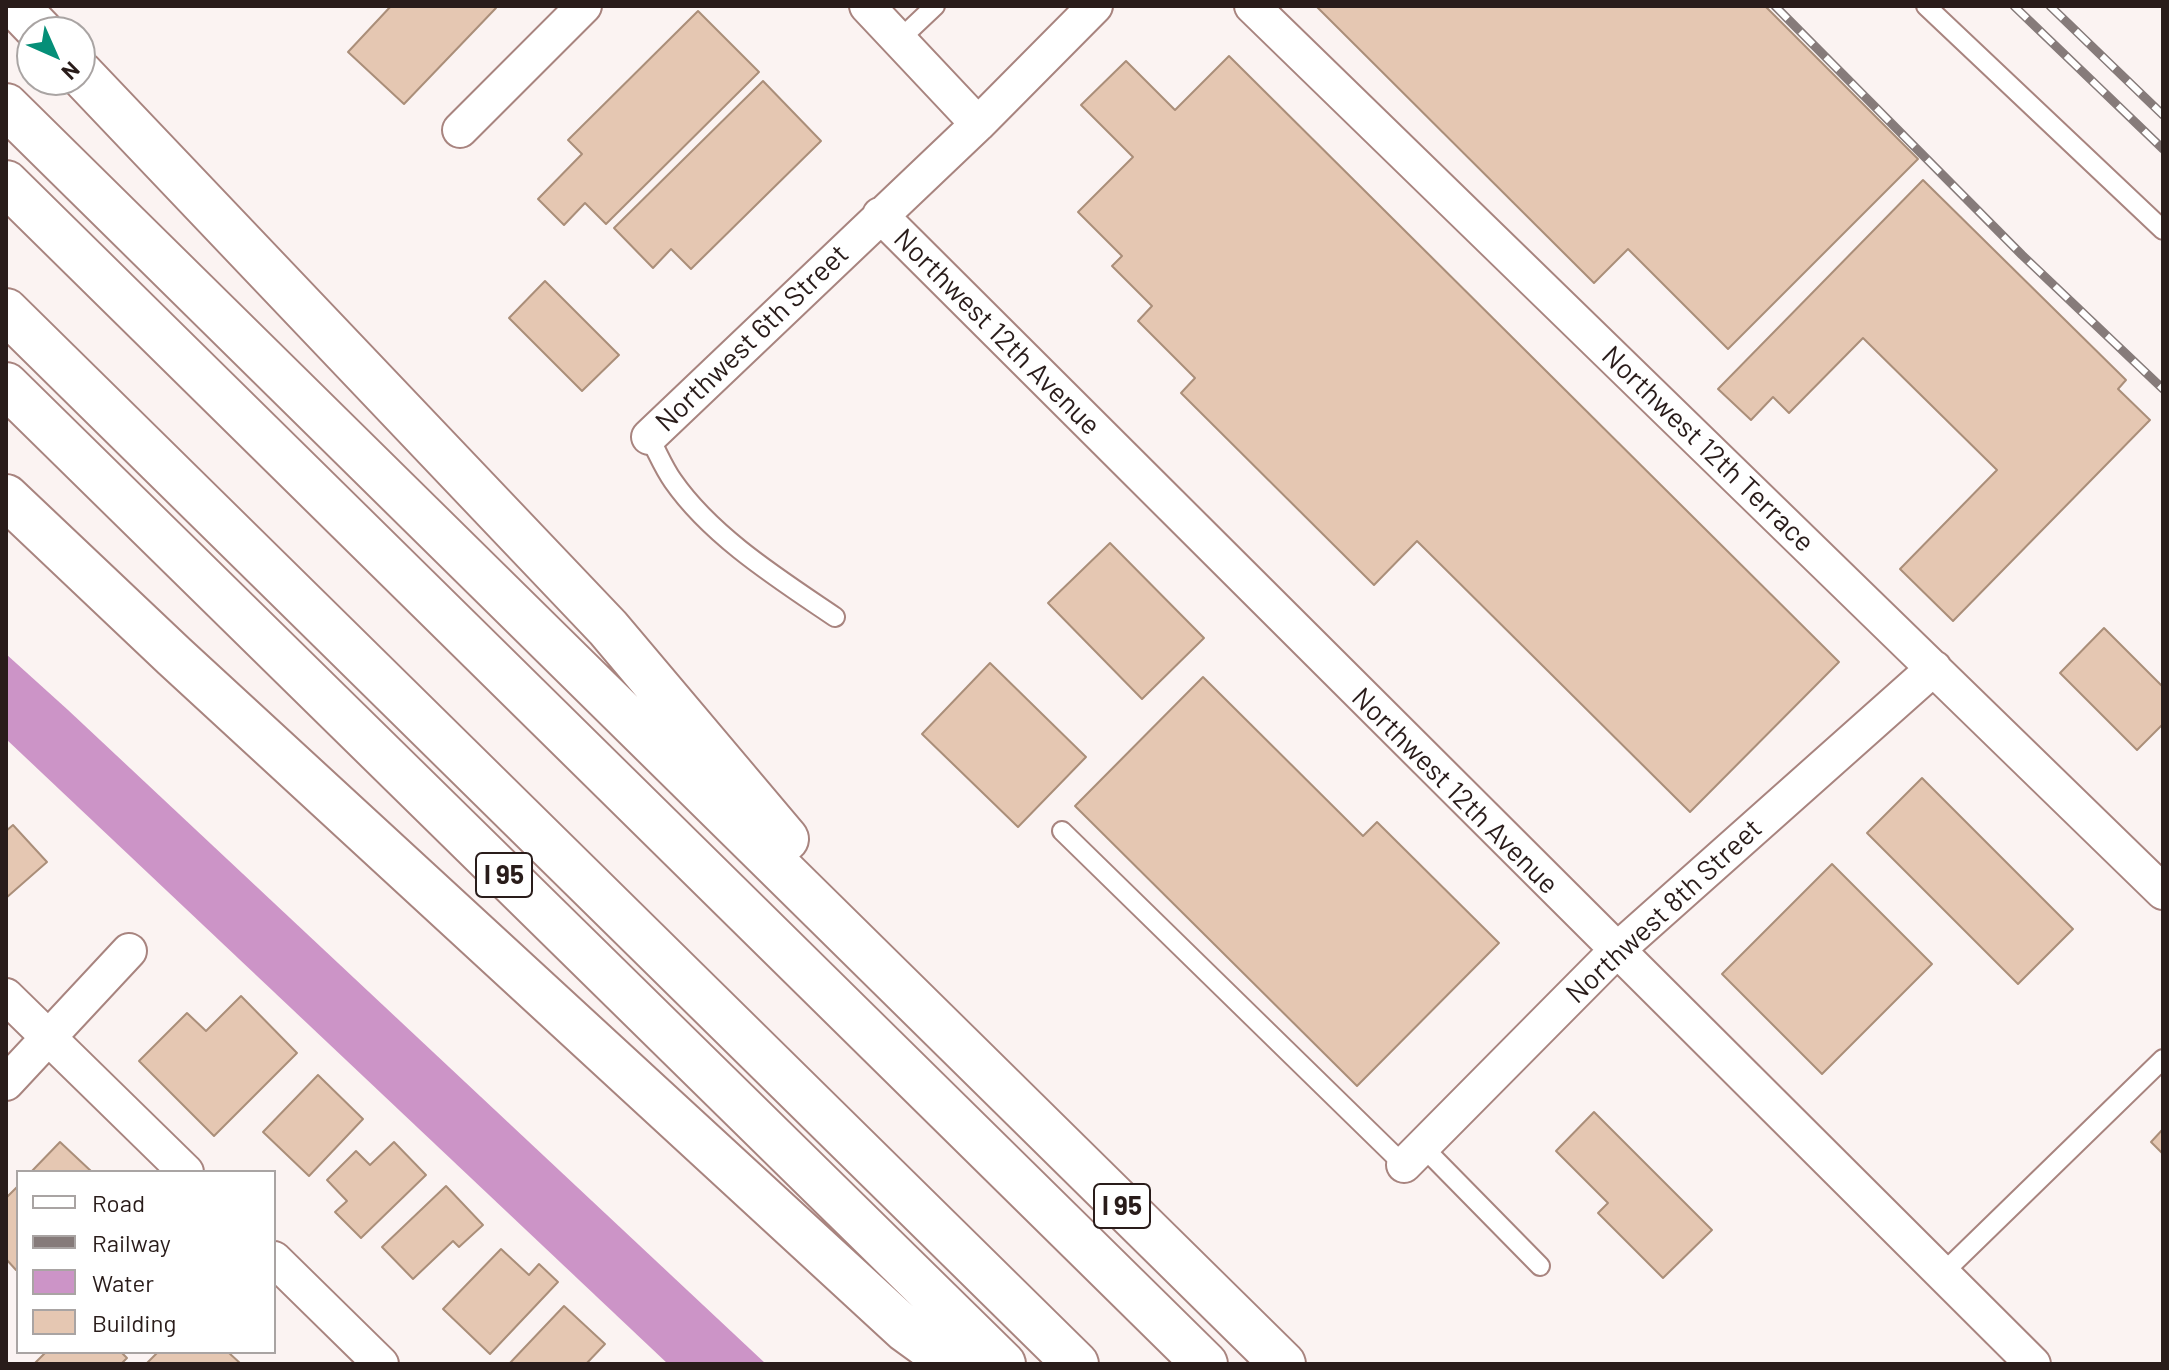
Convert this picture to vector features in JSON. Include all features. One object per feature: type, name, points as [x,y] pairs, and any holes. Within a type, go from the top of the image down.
[{"type":"highway","points":[[96,90],[608,628],[962,1049]]},
{"type":"highway","name":"I 95","points":[[6,106],[1283,1364]]},
{"type":"highway","points":[[6,183],[1205,1364]]},
{"type":"highway","points":[[6,311],[1076,1364]]},
{"type":"highway","name":"I 95","points":[[6,385],[1003,1364]]},
{"type":"highway","points":[[6,497],[174,656],[906,1330],[953,1364]]},
{"type":"street","points":[[460,130],[584,6]]},
{"type":"street","points":[[867,6],[978,124]]},
{"type":"street","name":"Northwest 6th Street","points":[[649,437],[978,124],[1095,6]]},
{"type":"street","name":"Northwest 12th Terrace","points":[[1252,6],[2163,892]]},
{"type":"street","name":"Northwest 12th Avenue","points":[[880,215],[2033,1364]]},
{"type":"street","name":"Northwest 8th Street","points":[[1413,1156],[1616,951],[1934,668]]},
{"type":"street","points":[[6,1083],[129,951]]},
{"type":"street","points":[[6,996],[184,1170]]},
{"type":"street","points":[[276,1261],[381,1364]]},
{"type":"lane","points":[[899,40],[935,6]]},
{"type":"lane","points":[[1926,6],[2163,230]]},
{"type":"lane","points":[[649,437],[671,478],[699,512],[783,581],[835,617]]},
{"type":"lane","points":[[1062,831],[1413,1156],[1540,1266]]},
{"type":"lane","points":[[1942,1274],[2163,1059]]},
{"type":"water","points":[[6,654],[766,1364],[668,1364],[6,739]]},
{"type":"building","points":[[391,6],[496,8],[404,104],[348,52]]},
{"type":"building","points":[[1316,6],[1765,6],[1918,159],[1728,349],[1628,249],[1594,283]]},
{"type":"building","points":[[698,11],[759,72],[606,224],[585,203],[564,225],[538,199],[582,154],[568,140]]},
{"type":"building","points":[[1229,56],[1839,662],[1690,812],[1417,541],[1374,585],[1181,393],[1195,378],[1138,321],[1152,306],[1112,266],[1122,256],[1078,212],[1133,157],[1081,105],[1126,61],[1175,110]]},
{"type":"building","points":[[763,81],[821,141],[691,269],[671,249],[653,268],[614,228]]},
{"type":"building","points":[[1923,180],[2126,380],[2118,389],[2150,420],[1953,621],[1900,569],[1997,470],[1863,338],[1789,413],[1773,397],[1751,420],[1718,389]]},
{"type":"building","points":[[545,281],[619,355],[582,391],[509,318]]},
{"type":"building","points":[[1110,543],[1204,638],[1142,699],[1048,603]]},
{"type":"building","points":[[2104,628],[2163,687],[2163,724],[2137,750],[2060,673]]},
{"type":"building","points":[[990,663],[1086,757],[1018,827],[922,734]]},
{"type":"building","points":[[1203,677],[1363,836],[1377,822],[1499,943],[1357,1086],[1075,806]]},
{"type":"building","points":[[1922,778],[2073,929],[2018,984],[1867,833]]},
{"type":"building","points":[[13,825],[47,862],[6,898],[6,831]]},
{"type":"building","points":[[1832,864],[1932,964],[1822,1074],[1722,974]]},
{"type":"building","points":[[241,996],[297,1053],[214,1136],[139,1061],[187,1013],[206,1031]]},
{"type":"building","points":[[318,1075],[363,1119],[309,1176],[263,1132]]},
{"type":"building","points":[[1594,1112],[1712,1230],[1663,1278],[1598,1213],[1608,1203],[1556,1151]]},
{"type":"building","points":[[2163,1129],[2163,1154],[2151,1142]]},
{"type":"building","points":[[60,1142],[90,1170],[33,1170]]},
{"type":"building","points":[[394,1142],[426,1175],[361,1238],[335,1212],[347,1201],[327,1180],[356,1151],[370,1165]]},
{"type":"building","points":[[446,1186],[483,1225],[459,1247],[453,1241],[413,1279],[382,1247]]},
{"type":"building","points":[[16,1188],[16,1270],[6,1259],[6,1198]]},
{"type":"building","points":[[501,1249],[529,1275],[539,1264],[558,1282],[490,1354],[443,1309]]},
{"type":"building","points":[[564,1306],[605,1344],[586,1364],[509,1364]]},
{"type":"building","points":[[44,1354],[123,1354],[127,1358],[121,1364],[34,1364]]},
{"type":"building","points":[[156,1354],[230,1354],[241,1364],[146,1364]]},
{"type":"railway","points":[[1775,6],[2022,255],[2163,389]]},
{"type":"railway","points":[[2014,6],[2163,149]]},
{"type":"railway","points":[[2050,6],[2163,115]]}]
